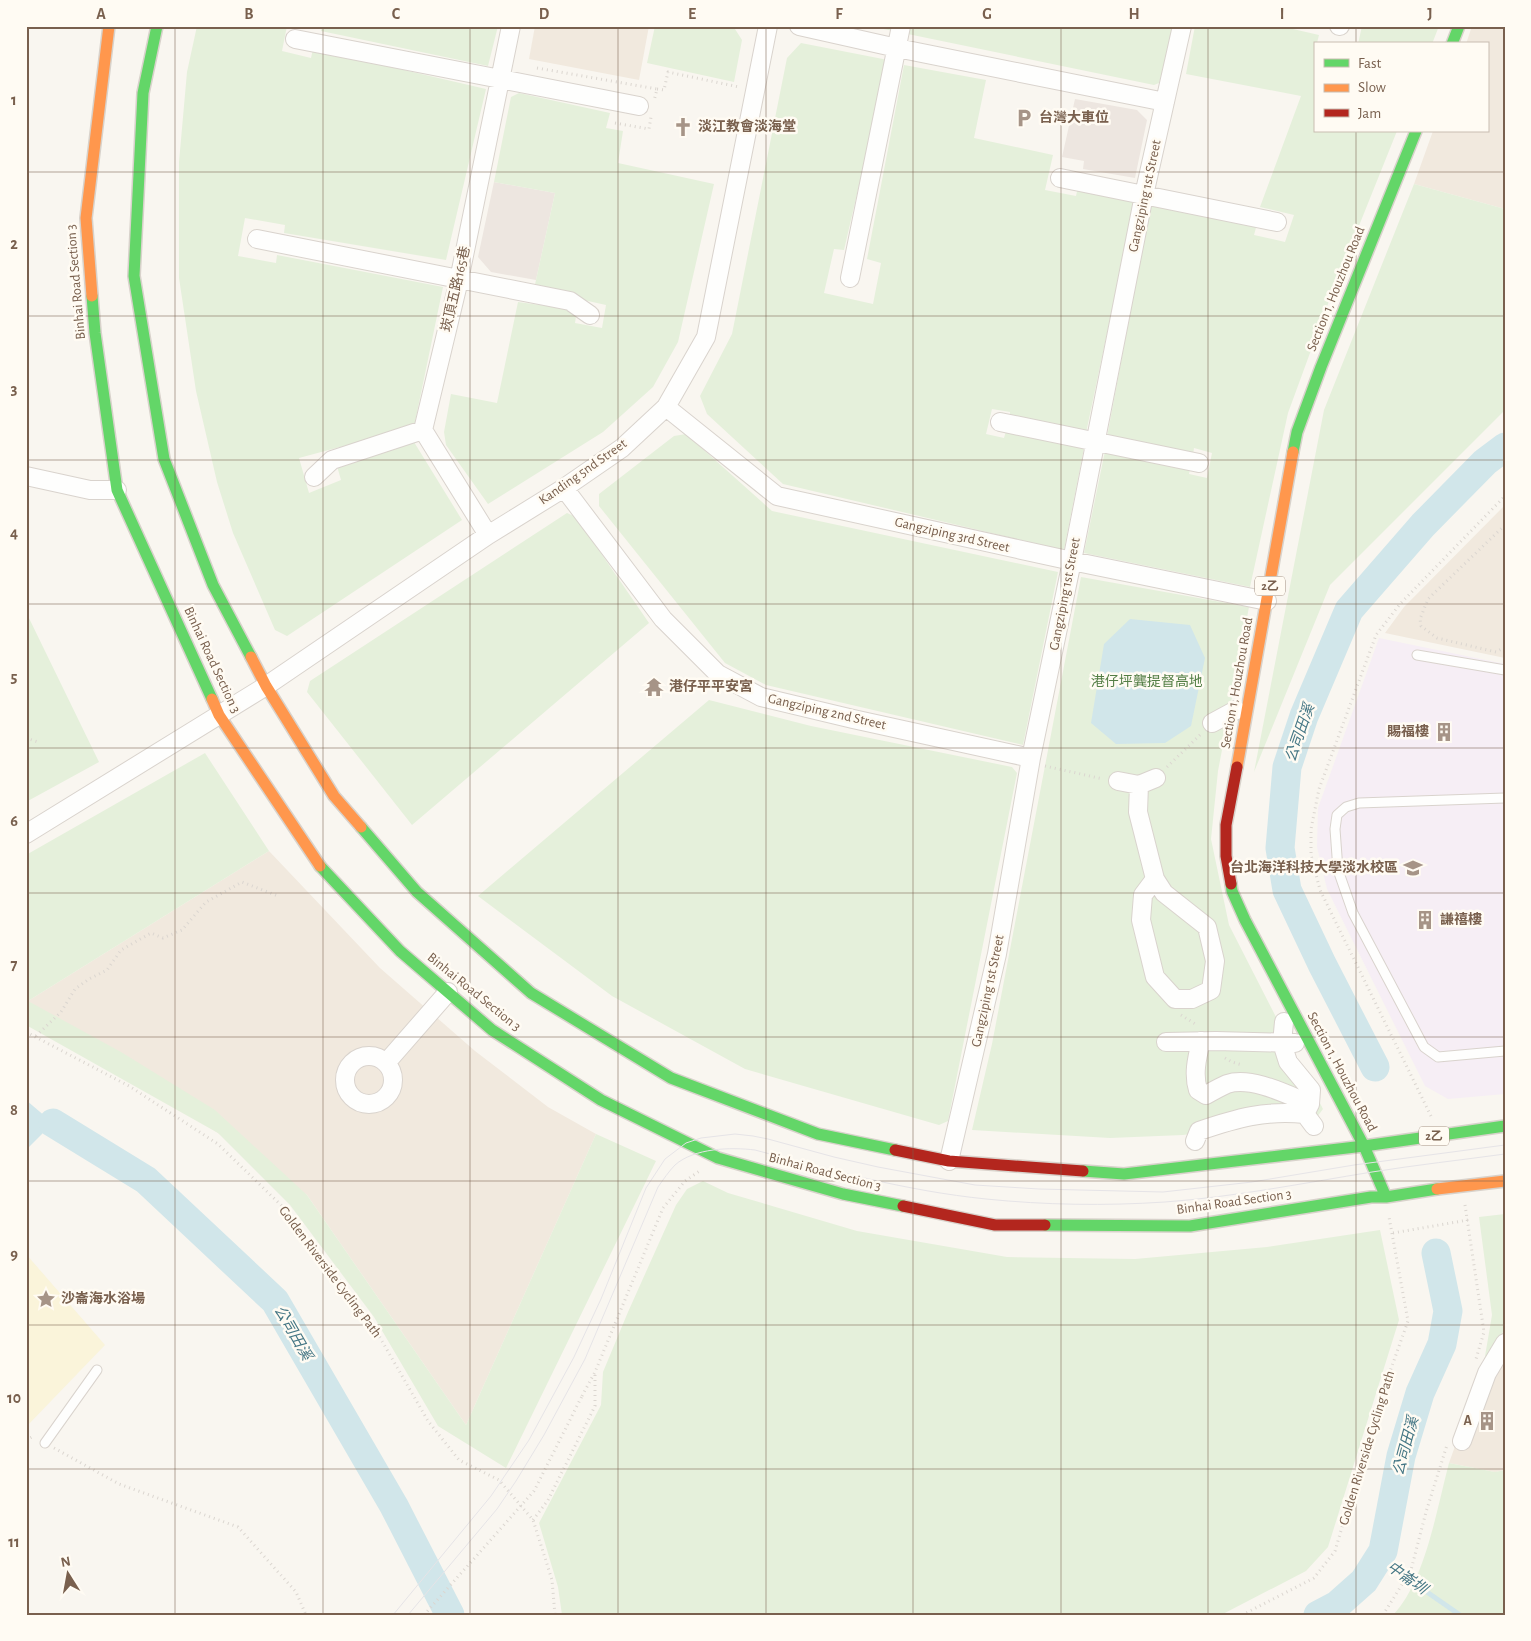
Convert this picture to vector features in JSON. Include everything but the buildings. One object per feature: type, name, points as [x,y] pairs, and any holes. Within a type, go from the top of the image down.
[{"type":"street","name":"Binhai Road Section 3","points":[[109,26],[86,218],[95,333],[117,490],[219,715],[317,862],[400,951],[492,1030],[601,1100],[718,1158],[843,1194],[995,1224],[1190,1226],[1371,1197],[1386,1197],[1460,1185],[1505,1181]]},
{"type":"street","points":[[158,26],[144,93],[134,276],[164,459],[213,586],[266,686],[334,796],[417,892],[531,993],[671,1078],[818,1134],[949,1161],[1124,1174],[1364,1146]]},
{"type":"street","name":"崁頂五路165巷","points":[[423,430],[460,280],[511,26]]},
{"type":"street","name":"Kanding 5nd Street","points":[[26,834],[266,686],[488,535],[564,488],[622,448],[666,407],[706,337],[768,26]]},
{"type":"street","points":[[799,26],[897,48],[1165,102]]},
{"type":"street","points":[[850,278],[901,26]]},
{"type":"street","name":"Gangziping 1st Street","points":[[949,1161],[997,954],[1094,442],[1144,195],[1182,26]]},
{"type":"street","points":[[1453,42],[1459,26]]},
{"type":"street","points":[[295,39],[639,106]]},
{"type":"street","name":"Section 1, Houzhou Road","points":[[1386,1197],[1364,1146],[1308,1043],[1232,891],[1226,856],[1226,825],[1268,601],[1297,432],[1321,367],[1416,132]]},
{"type":"street","points":[[1060,178],[1277,222]]},
{"type":"street","points":[[257,239],[570,301],[590,315]]},
{"type":"street","name":"Gangziping 3rd Street","points":[[666,407],[777,496],[1072,561],[1268,601]]},
{"type":"street","points":[[1000,422],[1199,463]]},
{"type":"street","points":[[314,477],[332,460],[423,430],[488,535]]},
{"type":"street","points":[[26,476],[90,490],[117,490]]},
{"type":"street","name":"Gangziping 2nd Street","points":[[564,488],[663,619],[718,674],[761,696],[1034,761]]},
{"type":"street","points":[[1212,723],[1236,710]]},
{"type":"street","points":[[1118,781],[1139,784],[1156,778]]},
{"type":"street","points":[[1139,784],[1138,812],[1155,879],[1164,893],[1207,927],[1215,961],[1211,990],[1178,1007],[1155,978],[1141,920],[1143,896],[1155,879]]},
{"type":"street","points":[[386,1063],[448,992]]},
{"type":"street","points":[[1284,1022],[1288,1043],[1288,1062],[1311,1090],[1310,1115]]},
{"type":"street","points":[[1201,1041],[1196,1058],[1195,1081],[1198,1090],[1206,1095],[1228,1084],[1242,1082],[1270,1088],[1310,1115]]},
{"type":"street","points":[[1166,1042],[1288,1043]]},
{"type":"street","points":[[1248,1116],[1270,1088]]},
{"type":"street","points":[[1195,1141],[1199,1131],[1248,1116],[1286,1112],[1310,1115]]},
{"type":"street","name":"2乙","points":[[1364,1146],[1505,1126]]},
{"type":"street","points":[[1456,1439],[1487,1373],[1505,1343]]},
{"type":"lane","points":[[1417,655],[1505,670]]},
{"type":"lane","points":[[1505,798],[1359,803],[1346,807],[1337,815],[1335,829],[1338,870],[1353,913],[1424,1048],[1438,1057],[1505,1051]]},
{"type":"lane","points":[[45,1443],[97,1370]]},
{"type":"path","points":[[657,89],[664,90],[668,72],[739,87]]},
{"type":"path","points":[[1505,525],[1428,599],[1420,619],[1421,626],[1437,638],[1496,652],[1505,647]]},
{"type":"path","points":[[1156,778],[1212,723]]},
{"type":"path","points":[[26,738],[38,742]]},
{"type":"path","points":[[1034,761],[1094,777]]},
{"type":"path","points":[[36,1036],[61,1012],[75,989],[88,979],[108,970],[121,950],[151,933],[164,938],[182,930],[206,902],[242,882],[278,896]]},
{"type":"path","name":"Golden Riverside Cycling Path","points":[[26,1032],[129,1086],[218,1144],[285,1208],[371,1322],[428,1421],[459,1460],[499,1480],[533,1520],[552,1580],[555,1615]]},
{"type":"path","points":[[424,1615],[534,1491],[595,1372],[663,1208],[686,1181],[718,1158]]},
{"type":"path","name":"Golden Riverside Cycling Path","points":[[1242,1615],[1314,1578],[1335,1551],[1377,1408],[1408,1321],[1393,1233],[1468,1220],[1484,1332],[1475,1361]]},
{"type":"path","points":[[533,1520],[548,1500],[595,1406],[595,1372]]},
{"type":"path","points":[[26,1440],[38,1434],[45,1443],[119,1484],[238,1527],[296,1592],[306,1615]]},
{"type":"path","points":[[1383,1615],[1412,1570],[1426,1512],[1456,1439]]},
{"type":"shaded area","points":[[535,26],[649,26],[639,80],[529,59]]},
{"type":"shaded area","points":[[1472,26],[1505,26],[1505,209],[1414,184],[1433,132],[1488,132],[1488,42],[1467,42]]},
{"type":"shaded area","points":[[1075,99],[1137,110],[1147,120],[1135,178],[1083,169],[1084,161],[1062,157]]},
{"type":"shaded area","points":[[494,182],[555,193],[536,280],[491,272],[478,257]]},
{"type":"shaded area","points":[[1505,505],[1505,658],[1385,633],[1404,607]]},
{"type":"shaded area","points":[[1130,619],[1190,625],[1205,658],[1191,726],[1165,743],[1116,744],[1091,723],[1104,644]]},
{"type":"shaded area","name":"台北海洋科技大學淡水校區","points":[[1379,638],[1505,664],[1505,1094],[1448,1099],[1425,1086],[1327,889],[1317,847],[1318,808]]},
{"type":"shaded area","points":[[269,851],[380,968],[475,1051],[548,1107],[596,1134],[466,1425],[307,1195],[28,1001]]},
{"type":"shaded area","points":[[26,1100],[53,1123],[26,1150]]},
{"type":"shaded area","points":[[1505,1328],[1505,1470],[1495,1472],[1449,1463],[1483,1368]]},
{"type":"green space","points":[[197,26],[287,26],[282,51],[311,58],[313,49],[486,89],[446,260],[284,233],[285,225],[245,218],[238,256],[276,263],[277,255],[443,287],[414,427],[299,458],[309,493],[341,480],[337,466],[414,442],[462,520],[287,636],[275,630],[233,533],[217,482],[196,391],[179,278],[179,162],[187,72]]},
{"type":"green space","points":[[322,26],[498,26],[488,66],[321,31]]},
{"type":"green space","points":[[655,26],[720,26],[735,29],[742,40],[734,82],[647,63]]},
{"type":"green space","points":[[869,26],[1174,26],[1159,83],[1154,85]]},
{"type":"green space","points":[[1195,26],[1280,26],[1319,35],[1317,42],[1314,42],[1314,132],[1397,132],[1332,293],[1288,413],[1250,587],[1084,553],[1105,451],[1190,469],[1189,474],[1207,478],[1212,453],[1194,448],[1193,455],[1107,437],[1151,202],[1257,224],[1254,235],[1285,242],[1294,215],[1260,207],[1301,96],[1186,74]]},
{"type":"green space","points":[[1362,26],[1439,26],[1433,42],[1358,42]]},
{"type":"green space","points":[[801,43],[888,60],[844,250],[834,249],[824,293],[873,304],[881,263],[867,259],[904,65],[986,80],[974,138],[1053,155],[1045,190],[1076,196],[1078,187],[1135,200],[1086,433],[1010,417],[1010,412],[992,409],[986,434],[1004,438],[1006,431],[1084,448],[1064,550],[783,484],[707,414],[700,396],[732,334],[787,58]]},
{"type":"green space","points":[[519,93],[610,113],[606,128],[623,131],[618,163],[714,184],[678,342],[653,387],[603,432],[488,504],[446,445],[444,432],[451,394],[497,403],[518,302],[577,310],[575,323],[602,328],[606,305],[534,289],[555,193],[494,182],[511,97]]},
{"type":"green space","points":[[1414,184],[1505,209],[1505,410],[1330,585],[1254,772],[1324,410]]},
{"type":"green space","points":[[686,434],[772,511],[1058,572],[1023,745],[766,685],[725,663],[599,506],[599,494],[674,436]]},
{"type":"green space","points":[[567,513],[576,517],[649,623],[412,825],[307,692],[310,681]]},
{"type":"green space","name":"港仔坪龔提督高地","points":[[1081,577],[1249,607],[1218,771],[1211,839],[1229,925],[1323,1109],[1317,1117],[1183,1135],[1110,1138],[972,1130],[992,1044]]},
{"type":"green space","points":[[26,612],[99,762],[26,802]]},
{"type":"green space","points":[[709,700],[811,726],[1012,767],[1017,773],[948,1121],[939,1125],[745,1069],[612,996],[478,896]]},
{"type":"green space","points":[[205,753],[269,851],[28,1001],[121,1052],[215,1110],[307,1195],[466,1425],[596,1134],[656,1161],[506,1468],[438,1426],[374,1317],[290,1205],[218,1133],[26,1025],[26,855]]},
{"type":"green space","points":[[703,1181],[728,1193],[857,1231],[1007,1257],[1135,1259],[1267,1247],[1380,1230],[1399,1320],[1328,1547],[1306,1571],[1221,1615],[562,1615],[558,1587],[539,1523],[601,1405],[603,1372],[676,1205],[687,1189]]},
{"type":"green space","points":[[1505,1214],[1505,1328],[1483,1368],[1492,1315],[1479,1217]]},
{"type":"green space","points":[[1449,1463],[1495,1472],[1505,1470],[1505,1615],[1393,1615],[1414,1584],[1422,1564]]},
{"type":"sand","name":"沙崙海水浴場","points":[[26,1254],[105,1345],[26,1427]]},
{"type":"waterway","name":"公司田溪","points":[[1375,1067],[1322,964],[1287,890],[1280,848],[1287,767],[1304,716],[1349,610],[1423,525],[1485,462],[1505,447]]},
{"type":"waterway","name":"公司田溪","points":[[53,1123],[146,1180],[275,1301],[394,1506],[450,1615]]},
{"type":"waterway","name":"公司田溪","points":[[1318,1615],[1337,1605],[1364,1581],[1383,1551],[1401,1456],[1420,1393],[1442,1344],[1448,1311],[1436,1253]]},
{"type":"waterway","name":"中崙圳","points":[[1378,1558],[1460,1615]]},
{"type":"tram line","points":[[393,1615],[491,1496],[529,1440],[574,1357],[601,1299],[646,1188],[665,1159],[686,1143],[701,1138],[735,1134],[768,1139],[878,1167],[975,1185],[1039,1189],[1163,1192],[1252,1182],[1354,1165],[1505,1145]]},
{"type":"tram line","points":[[408,1615],[497,1509],[516,1481],[544,1435],[585,1359],[658,1187],[675,1165],[692,1155],[724,1149],[755,1150],[840,1172],[927,1191],[1008,1201],[1098,1204],[1165,1202],[1217,1197],[1389,1169],[1505,1154]]},
{"type":"traffic: fast","points":[[157,26],[143,93],[134,276],[164,459],[213,585],[251,657]]},
{"type":"traffic: fast","points":[[1453,42],[1459,26]]},
{"type":"traffic: fast","points":[[1293,452],[1297,432],[1321,367],[1416,132]]},
{"type":"traffic: fast","points":[[92,296],[95,333],[117,490],[212,699]]},
{"type":"traffic: fast","points":[[361,827],[417,892],[531,993],[671,1078],[818,1134],[895,1150]]},
{"type":"traffic: fast","points":[[320,866],[400,951],[492,1030],[601,1100],[718,1158],[843,1194],[903,1206]]},
{"type":"traffic: fast","points":[[1231,884],[1232,891],[1245,920],[1364,1146],[1386,1197],[1437,1189]]},
{"type":"traffic: fast","points":[[1364,1146],[1505,1126]]},
{"type":"traffic: fast","points":[[1083,1171],[1124,1174],[1364,1146]]},
{"type":"traffic: fast","points":[[1045,1225],[1190,1226],[1371,1197],[1386,1197]]},
{"type":"traffic: slow","points":[[92,296],[86,218],[109,26]]},
{"type":"traffic: slow","points":[[1237,767],[1293,452]]},
{"type":"traffic: slow","points":[[251,657],[266,686],[334,796],[361,827]]},
{"type":"traffic: slow","points":[[212,699],[219,715],[320,866]]},
{"type":"traffic: slow","points":[[1437,1189],[1505,1181]]},
{"type":"traffic: jam","points":[[1231,884],[1226,856],[1226,825],[1237,767]]},
{"type":"traffic: jam","points":[[895,1150],[949,1161],[1083,1171]]},
{"type":"traffic: jam","points":[[903,1206],[995,1225],[1045,1225]]},
{"type":"place","name":"台灣大車位","points":[[1024,118]]},
{"type":"place","name":"淡江教會淡海堂","points":[[683,127]]},
{"type":"place","name":"港仔平平安宮","points":[[654,687]]},
{"type":"place","name":"賜福樓","points":[[1444,732]]},
{"type":"place","name":"台北海洋科技大學淡水校區","points":[[1413,868]]},
{"type":"place","name":"謙禧樓","points":[[1425,920]]},
{"type":"place","name":"沙崙海水浴場","points":[[46,1299]]},
{"type":"place","name":"A","points":[[1487,1421]]}]
